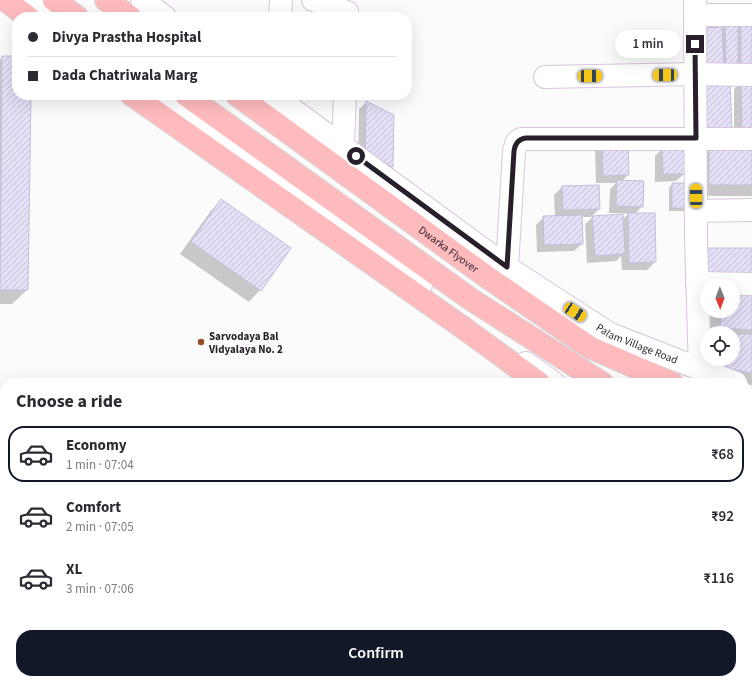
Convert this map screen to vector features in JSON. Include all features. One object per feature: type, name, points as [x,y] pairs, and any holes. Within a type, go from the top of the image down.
[{"type":"main road","points":[[5,0],[21,12]]},
{"type":"main road","points":[[54,0],[70,12]]},
{"type":"main road","points":[[106,0],[123,12]]},
{"type":"main road","points":[[146,100],[161,105],[532,378]]},
{"type":"main road","points":[[193,100],[469,298],[594,378]]},
{"type":"main road","name":"Dwarka Flyover","points":[[244,100],[487,277],[589,347],[660,378]]},
{"type":"street","points":[[26,0],[43,12]]},
{"type":"street","points":[[142,0],[158,12]]},
{"type":"street","points":[[280,12],[281,0]]},
{"type":"street","points":[[313,0],[347,12]]},
{"type":"street","points":[[700,370],[696,211],[695,7],[752,16]]},
{"type":"street","points":[[545,77],[695,74],[752,75]]},
{"type":"street","name":"Palam Village Road","points":[[280,100],[507,267],[610,334],[722,378]]},
{"type":"street","points":[[343,146],[344,100]]},
{"type":"street","points":[[161,105],[547,378]]},
{"type":"street","points":[[507,267],[514,151],[515,145],[521,139],[752,139]]},
{"type":"street","points":[[696,211],[752,210]]},
{"type":"street","points":[[697,282],[752,284]]},
{"type":"building","points":[[752,18],[752,70],[741,70],[741,19]]},
{"type":"building","points":[[738,21],[738,68],[726,69],[725,22]]},
{"type":"building","points":[[722,27],[724,70],[704,70],[703,28]]},
{"type":"building","points":[[2,56],[12,56],[12,100],[31,100],[28,290],[0,290]]},
{"type":"building","points":[[730,80],[732,134],[700,135],[699,81]]},
{"type":"building","points":[[741,80],[752,80],[752,131],[742,131]]},
{"type":"building","points":[[366,101],[394,115],[393,167],[365,154]]},
{"type":"building","points":[[628,140],[629,175],[603,176],[602,141]]},
{"type":"building","points":[[662,147],[685,147],[685,174],[663,174]]},
{"type":"building","points":[[709,147],[752,147],[752,185],[709,185]]},
{"type":"building","points":[[617,180],[644,181],[643,207],[616,206]]},
{"type":"building","points":[[672,183],[690,183],[689,208],[672,208]]},
{"type":"building","points":[[599,185],[600,209],[563,210],[562,186]]},
{"type":"building","points":[[221,199],[291,248],[261,291],[191,242]]},
{"type":"building","points":[[628,213],[655,213],[656,262],[629,263]]},
{"type":"building","points":[[623,214],[625,254],[595,256],[592,216]]},
{"type":"building","points":[[582,215],[583,244],[544,245],[543,216]]},
{"type":"building","points":[[707,248],[752,248],[752,278],[706,278]]},
{"type":"building","points":[[740,288],[752,289],[752,330],[740,329],[740,326],[720,326],[721,318],[740,318]]},
{"type":"building","points":[[740,334],[752,334],[752,373],[715,366],[740,366]]},
{"type":"place","name":"Sarvodaya Bal Vidyalaya No. 2","points":[[201,342]]},
{"type":"route","points":[[356,156],[507,267],[514,151],[517,142],[526,138],[696,138],[695,44]]}]
